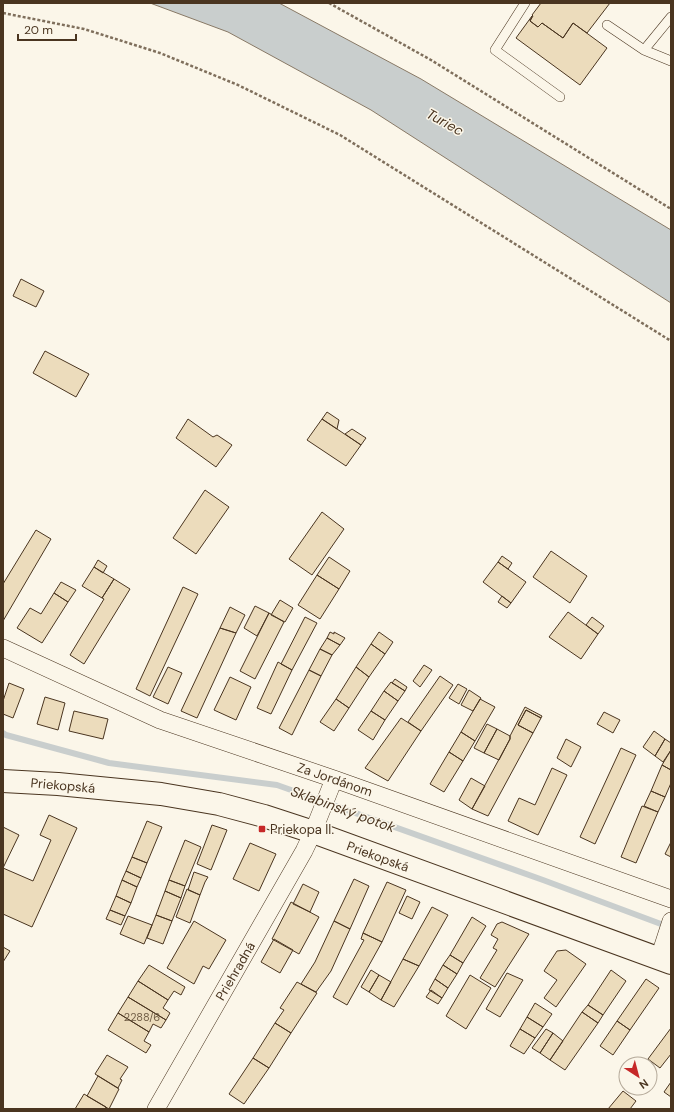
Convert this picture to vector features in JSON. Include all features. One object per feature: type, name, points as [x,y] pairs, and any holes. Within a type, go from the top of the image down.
[{"type":"street","name":"Za Jordánom","points":[[3,648],[160,720],[334,779],[671,899]]},
{"type":"street","name":"Priehradná","points":[[156,1109],[304,851],[334,779]]},
{"type":"street","name":"Priekopská","points":[[3,780],[168,795],[219,804],[264,816],[316,824],[665,960]]},
{"type":"street","points":[[665,960],[665,938],[671,921]]},
{"type":"lane","points":[[525,3],[495,50],[560,97]]},
{"type":"lane","points":[[644,50],[671,17]]},
{"type":"lane","points":[[607,25],[644,50],[671,61]]},
{"type":"path","points":[[329,3],[431,60],[671,209]]},
{"type":"path","points":[[3,13],[84,29],[160,54],[238,85],[340,135],[671,341]]},
{"type":"water","name":"Turiec","points":[[150,3],[279,3],[421,79],[671,230],[671,303],[371,110],[228,32]]},
{"type":"building","points":[[541,3],[610,3],[587,33],[573,23],[563,38],[542,23],[538,27],[530,21],[533,16],[532,15]]},
{"type":"building","points":[[532,16],[530,21],[538,27],[542,23],[563,38],[573,23],[607,48],[580,85],[516,38]]},
{"type":"building","points":[[21,279],[44,291],[36,307],[13,296]]},
{"type":"building","points":[[45,351],[89,374],[76,397],[33,373]]},
{"type":"building","points":[[327,412],[339,420],[337,429],[322,419]]},
{"type":"building","points":[[188,419],[213,437],[217,435],[232,445],[216,467],[176,438]]},
{"type":"building","points":[[322,419],[361,445],[346,466],[307,440]]},
{"type":"building","points":[[352,429],[366,438],[361,445],[345,434]]},
{"type":"building","points":[[205,490],[229,507],[196,554],[173,538]]},
{"type":"building","points":[[322,512],[344,529],[312,575],[289,559]]},
{"type":"building","points":[[36,530],[51,539],[3,621],[3,584]]},
{"type":"building","points":[[551,551],[587,576],[570,603],[533,577]]},
{"type":"building","points":[[502,556],[512,563],[508,569],[498,562]]},
{"type":"building","points":[[329,557],[350,571],[339,589],[317,575]]},
{"type":"building","points":[[98,560],[107,566],[103,573],[94,567]]},
{"type":"building","points":[[498,562],[526,582],[511,603],[483,582]]},
{"type":"building","points":[[94,567],[114,579],[102,598],[82,586]]},
{"type":"building","points":[[317,575],[339,589],[320,619],[298,605]]},
{"type":"building","points":[[114,579],[130,589],[84,664],[70,655],[104,599],[102,598]]},
{"type":"building","points":[[61,582],[76,590],[68,602],[54,593]]},
{"type":"building","points":[[183,587],[198,594],[150,696],[136,689]]},
{"type":"building","points":[[54,593],[68,602],[42,643],[17,628],[30,608],[41,614]]},
{"type":"building","points":[[502,596],[511,603],[507,608],[498,602]]},
{"type":"building","points":[[280,600],[293,608],[285,622],[271,615]]},
{"type":"building","points":[[255,606],[269,613],[257,636],[244,628]]},
{"type":"building","points":[[230,607],[245,615],[236,633],[220,628]]},
{"type":"building","points":[[568,612],[598,634],[581,659],[549,637]]},
{"type":"building","points":[[269,613],[284,622],[255,679],[240,671]]},
{"type":"building","points":[[305,617],[317,623],[292,670],[281,664]]},
{"type":"building","points":[[592,617],[604,626],[598,634],[586,625]]},
{"type":"building","points":[[220,628],[236,633],[197,718],[181,711]]},
{"type":"building","points":[[330,632],[334,634],[334,632],[345,638],[340,645],[327,638]]},
{"type":"building","points":[[379,632],[393,642],[385,654],[371,644]]},
{"type":"building","points":[[327,638],[340,645],[332,655],[320,649]]},
{"type":"building","points":[[371,644],[385,654],[369,677],[356,667]]},
{"type":"building","points":[[320,649],[332,655],[321,676],[309,670]]},
{"type":"building","points":[[278,662],[292,670],[271,714],[257,708]]},
{"type":"building","points":[[424,665],[432,670],[420,687],[413,681]]},
{"type":"building","points":[[168,667],[182,673],[168,704],[153,697]]},
{"type":"building","points":[[356,667],[369,677],[349,708],[336,699]]},
{"type":"building","points":[[309,670],[321,676],[292,735],[279,728]]},
{"type":"building","points":[[440,676],[453,685],[421,731],[408,722]]},
{"type":"building","points":[[230,677],[251,687],[236,720],[214,710]]},
{"type":"building","points":[[395,679],[407,687],[405,691],[392,683]]},
{"type":"building","points":[[391,682],[405,691],[398,701],[384,691]]},
{"type":"building","points":[[9,683],[24,689],[13,718],[3,714],[3,701]]},
{"type":"building","points":[[458,684],[467,689],[459,704],[449,698]]},
{"type":"building","points":[[469,690],[481,698],[473,711],[461,705]]},
{"type":"building","points":[[384,691],[398,701],[385,720],[371,711]]},
{"type":"building","points":[[45,697],[65,703],[58,730],[37,724]]},
{"type":"building","points":[[336,699],[349,708],[334,731],[320,722]]},
{"type":"building","points":[[480,699],[495,707],[475,741],[461,732]]},
{"type":"building","points":[[525,707],[542,716],[541,718],[526,710],[518,725],[533,733],[488,816],[472,809],[510,739],[510,736]]},
{"type":"building","points":[[526,710],[541,718],[533,733],[518,725]]},
{"type":"building","points":[[74,711],[108,719],[103,739],[69,731]]},
{"type":"building","points":[[371,711],[385,720],[373,740],[358,730]]},
{"type":"building","points":[[604,712],[620,720],[613,733],[597,724]]},
{"type":"building","points":[[401,718],[421,731],[388,781],[365,768]]},
{"type":"building","points":[[487,724],[497,729],[484,753],[474,748]]},
{"type":"building","points":[[497,729],[510,736],[510,739],[499,760],[484,753]]},
{"type":"building","points":[[654,731],[665,739],[655,756],[643,747]]},
{"type":"building","points":[[461,732],[475,741],[463,761],[449,752]]},
{"type":"building","points":[[566,739],[581,747],[571,767],[557,758]]},
{"type":"building","points":[[665,739],[671,743],[671,750],[663,762],[655,756]]},
{"type":"building","points":[[621,748],[636,755],[595,844],[580,837]]},
{"type":"building","points":[[671,750],[671,770],[662,765]]},
{"type":"building","points":[[449,752],[463,761],[444,792],[430,784]]},
{"type":"building","points":[[662,765],[671,770],[671,783],[665,797],[651,791]]},
{"type":"building","points":[[552,768],[567,775],[538,835],[508,821],[519,798],[535,805]]},
{"type":"building","points":[[471,778],[485,786],[472,809],[459,800]]},
{"type":"building","points":[[651,791],[665,797],[658,812],[644,806]]},
{"type":"building","points":[[642,806],[658,812],[636,863],[621,857]]},
{"type":"building","points":[[49,815],[77,828],[32,927],[3,914],[3,868],[33,881],[51,840],[40,835]]},
{"type":"building","points":[[147,821],[162,827],[147,863],[132,857]]},
{"type":"building","points":[[212,825],[227,830],[211,870],[197,864]]},
{"type":"building","points":[[3,827],[19,835],[3,868]]},
{"type":"building","points":[[185,840],[201,847],[185,886],[169,880]]},
{"type":"building","points":[[671,842],[671,857],[665,854]]},
{"type":"building","points":[[250,843],[276,854],[259,891],[233,879]]},
{"type":"building","points":[[132,857],[147,863],[141,878],[126,871]]},
{"type":"building","points":[[126,871],[141,878],[137,887],[122,880]]},
{"type":"building","points":[[194,872],[208,877],[200,895],[188,890]]},
{"type":"building","points":[[354,879],[369,886],[350,929],[334,921]]},
{"type":"building","points":[[122,880],[137,887],[131,903],[116,896]]},
{"type":"building","points":[[169,880],[185,886],[181,898],[165,891]]},
{"type":"building","points":[[387,882],[406,890],[382,942],[363,933]]},
{"type":"building","points":[[303,884],[319,892],[310,912],[293,904]]},
{"type":"building","points":[[187,889],[200,895],[190,923],[176,917]]},
{"type":"building","points":[[165,891],[181,898],[172,921],[156,915]]},
{"type":"building","points":[[116,896],[131,903],[125,916],[110,910]]},
{"type":"building","points":[[407,896],[420,902],[412,919],[399,913]]},
{"type":"building","points":[[291,902],[319,917],[299,954],[272,939]]},
{"type":"building","points":[[432,907],[448,915],[419,966],[403,959]]},
{"type":"building","points":[[110,910],[125,916],[121,925],[106,919]]},
{"type":"building","points":[[156,915],[172,921],[163,944],[147,938]]},
{"type":"building","points":[[128,916],[152,925],[144,944],[120,934]]},
{"type":"building","points":[[472,917],[486,926],[463,963],[450,955]]},
{"type":"building","points":[[194,921],[226,940],[209,969],[203,966],[194,984],[167,968]]},
{"type":"building","points":[[334,921],[350,929],[331,971],[316,992],[301,984],[315,962]]},
{"type":"building","points":[[502,922],[529,934],[495,987],[480,978],[497,950],[493,948],[498,939],[491,935],[497,924]]},
{"type":"building","points":[[363,933],[382,942],[347,1005],[333,997],[364,940],[361,939]]},
{"type":"building","points":[[274,939],[293,950],[280,973],[261,962]]},
{"type":"building","points":[[3,947],[10,951],[3,962]]},
{"type":"building","points":[[566,950],[586,964],[556,1007],[544,998],[557,980],[544,971],[557,951]]},
{"type":"building","points":[[450,955],[463,963],[457,974],[443,965]]},
{"type":"building","points":[[403,959],[419,966],[394,1007],[381,1000]]},
{"type":"building","points":[[149,965],[185,987],[181,995],[174,991],[168,1000],[138,981]]},
{"type":"building","points":[[443,965],[457,974],[448,988],[435,979]]},
{"type":"building","points":[[371,970],[379,975],[369,992],[361,987]]},
{"type":"building","points":[[611,970],[626,981],[603,1015],[588,1005]]},
{"type":"building","points":[[507,973],[523,980],[500,1017],[486,1009]]},
{"type":"building","points":[[379,975],[391,982],[381,1000],[369,992]]},
{"type":"building","points":[[470,975],[491,988],[466,1029],[446,1016]]},
{"type":"building","points":[[435,979],[448,988],[442,998],[429,990]]},
{"type":"building","points":[[646,979],[659,988],[630,1030],[617,1021]]},
{"type":"building","points":[[138,981],[168,1000],[163,1008],[170,1013],[166,1020],[128,997]]},
{"type":"building","points":[[297,982],[317,993],[291,1033],[275,1023],[284,1010],[280,1008]]},
{"type":"building","points":[[431,990],[442,998],[438,1004],[426,997]]},
{"type":"building","points":[[128,997],[166,1020],[161,1028],[153,1024],[149,1032],[118,1013]]},
{"type":"building","points":[[535,1003],[552,1014],[543,1027],[527,1017]]},
{"type":"building","points":[[588,1005],[603,1015],[598,1023],[582,1012]]},
{"type":"building","points":[[582,1012],[598,1023],[565,1070],[550,1060]]},
{"type":"building","points":[[118,1013],[149,1032],[144,1041],[151,1045],[146,1053],[108,1030]]},
{"type":"building","points":[[527,1017],[543,1027],[535,1038],[520,1029]]},
{"type":"building","points":[[617,1021],[630,1030],[613,1055],[600,1046]]},
{"type":"building","points":[[275,1023],[291,1033],[269,1068],[253,1058]]},
{"type":"building","points":[[671,1028],[671,1054],[660,1068],[658,1066],[658,1056],[650,1056]]},
{"type":"building","points":[[520,1029],[535,1038],[524,1054],[510,1046]]},
{"type":"building","points":[[546,1029],[553,1033],[540,1053],[532,1048]]},
{"type":"building","points":[[553,1033],[563,1041],[550,1060],[540,1053]]},
{"type":"building","points":[[107,1055],[128,1067],[120,1079],[122,1080],[118,1088],[95,1074]]},
{"type":"building","points":[[253,1058],[269,1068],[244,1104],[229,1094]]},
{"type":"building","points":[[98,1076],[119,1089],[109,1109],[87,1096]]},
{"type":"building","points":[[671,1082],[671,1097],[664,1092]]},
{"type":"building","points":[[84,1094],[106,1107],[105,1109],[75,1109]]},
{"type":"building","points":[[619,1096],[630,1096],[636,1101],[630,1109],[608,1109]]},
{"type":"waterway","name":"Sklabinský potok","points":[[3,733],[109,763],[277,785],[543,880],[669,927]]},
{"type":"place","name":"Priekopa II.","points":[[262,829]]}]
